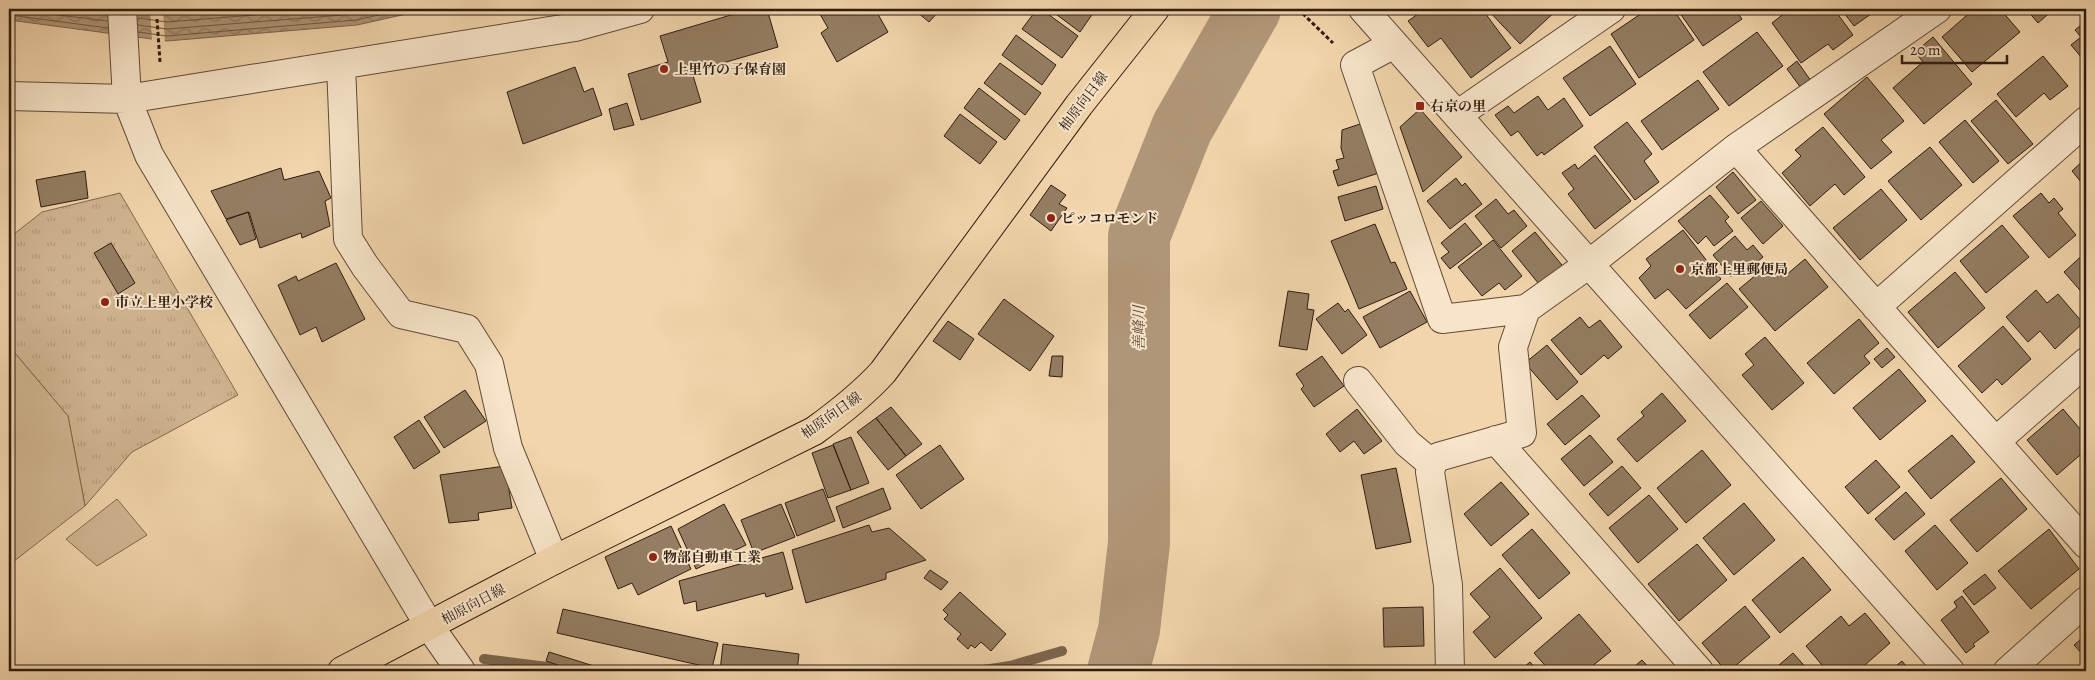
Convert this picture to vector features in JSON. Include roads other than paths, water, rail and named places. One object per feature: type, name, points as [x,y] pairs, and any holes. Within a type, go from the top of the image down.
[{"type":"main road","name":"柚原向日線","points":[[342,671],[430,627],[554,560],[814,431],[845,409],[866,391],[883,372],[1079,105],[1155,9]]},
{"type":"street","points":[[122,9],[128,99],[148,155],[430,627],[461,671]]},
{"type":"street","points":[[9,96],[128,99],[575,27],[640,9]]},
{"type":"street","points":[[1457,115],[1611,9]]},
{"type":"street","points":[[1937,9],[1736,148],[1589,264],[1526,309],[1442,319],[1355,65],[1381,22],[1457,115],[1589,264],[1950,671]]},
{"type":"street","points":[[341,65],[348,239],[365,266],[401,314],[467,329],[489,364],[508,448],[554,560]]},
{"type":"street","points":[[1876,307],[2086,121]]},
{"type":"street","points":[[1736,148],[2086,544]]},
{"type":"street","points":[[1450,671],[1448,585],[1430,472],[1432,464],[1438,457],[1522,433],[1513,348],[1526,309]]},
{"type":"street","points":[[1996,441],[2086,362]]},
{"type":"street","points":[[1358,381],[1400,436],[1432,464]]},
{"type":"street","points":[[1496,440],[1699,671]]},
{"type":"street","points":[[2008,671],[2086,602]]},
{"type":"water","points":[[9,9],[429,9],[357,25],[167,41],[9,20]]},
{"type":"waterway","name":"善峰川","points":[[1118,671],[1129,630],[1139,543],[1139,236],[1182,128],[1250,9]]},
{"type":"waterway","points":[[977,671],[1010,666],[1062,651]]},
{"type":"waterway","points":[[484,659],[579,671]]},
{"type":"waterway","points":[[601,671],[648,671]]},
{"type":"place","name":"上里竹の子保育園","points":[[664,69]]},
{"type":"place","name":"右京の里","points":[[1420,106]]},
{"type":"place","name":"ピッコロモンド","points":[[1051,218]]},
{"type":"place","name":"京都上里郵便局","points":[[1680,269]]},
{"type":"place","name":"市立上里小学校","points":[[105,302]]},
{"type":"place","name":"物部自動車工業","points":[[653,557]]}]
